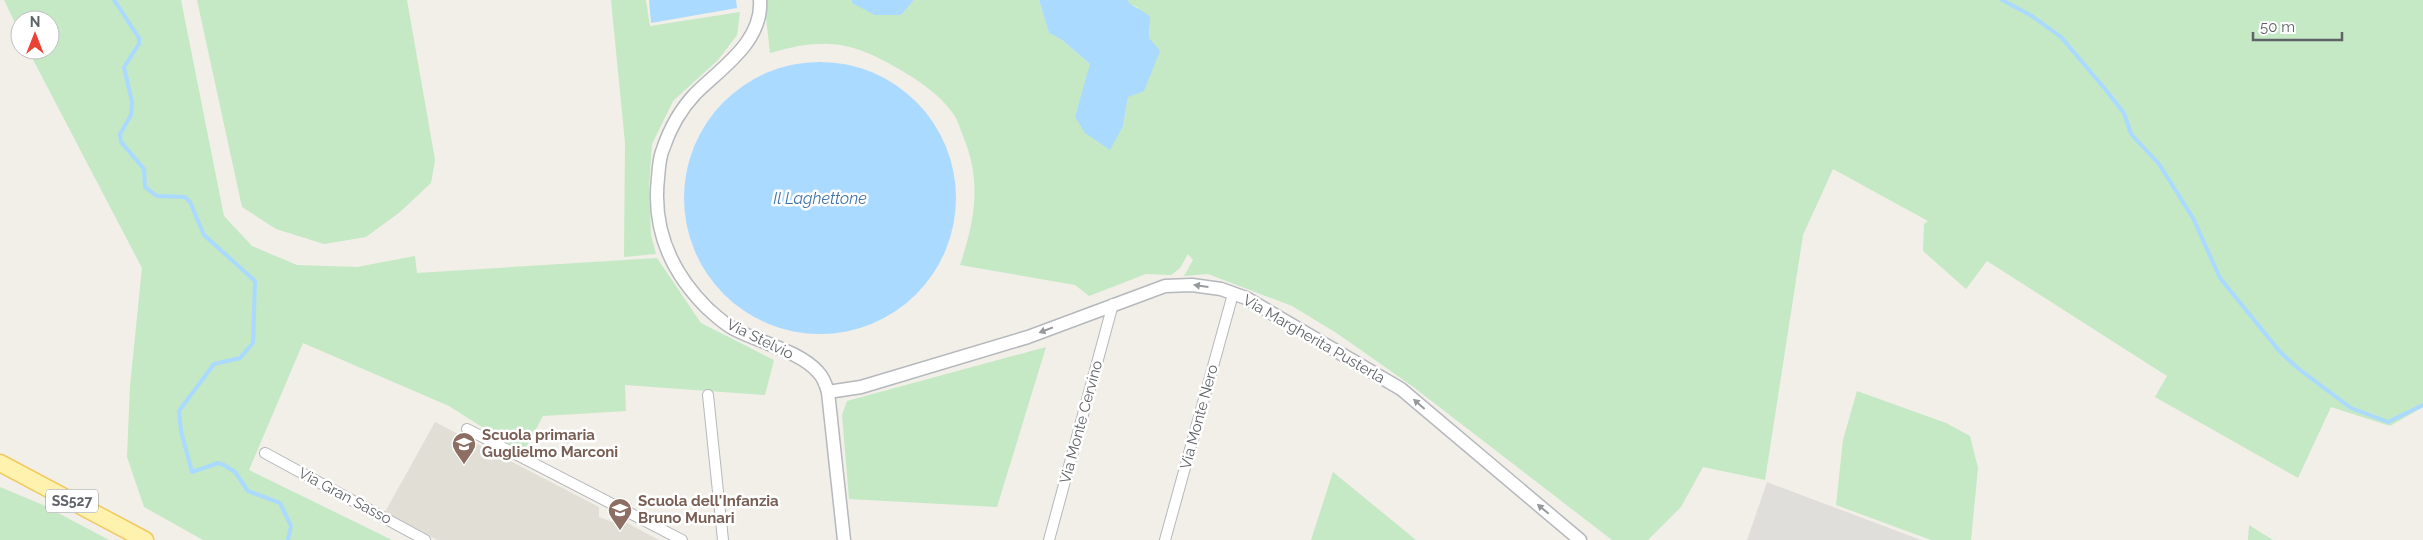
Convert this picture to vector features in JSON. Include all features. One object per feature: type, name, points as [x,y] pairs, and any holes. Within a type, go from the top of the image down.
[{"type":"main road","name":"SS527","points":[[0,463],[145,540]]},
{"type":"street","name":"Via Stelvio","points":[[760,0],[755,25],[740,52],[695,94],[672,125],[660,155],[656,192],[658,227],[666,252],[679,276],[704,305],[732,329],[804,360],[819,372],[828,392],[844,540]]},
{"type":"street","name":"Via Margherita Pusterla","points":[[828,392],[861,387],[1028,337],[1165,286],[1178,284],[1221,289],[1246,298],[1401,389],[1580,540]]},
{"type":"street","name":"Via Monte Nero","points":[[1165,540],[1233,294]]},
{"type":"street","name":"Via Monte Cervino","points":[[1049,540],[1113,304]]},
{"type":"street","points":[[708,395],[723,540]]},
{"type":"street","points":[[467,429],[682,540]]},
{"type":"street","name":"Via Gran Sasso","points":[[265,453],[425,540]]},
{"type":"shaded area","name":"Scuola primaria Guglielmo Marconi","points":[[435,422],[599,507],[599,517],[613,522],[616,517],[659,540],[437,540],[385,512]]},
{"type":"shaded area","points":[[1767,482],[1921,540],[1747,540]]},
{"type":"green space","points":[[4,0],[181,0],[224,216],[252,246],[297,265],[357,267],[415,256],[417,273],[657,258],[701,323],[774,360],[765,395],[625,385],[626,411],[543,416],[523,453],[449,406],[303,343],[249,470],[392,540],[203,540],[144,507],[127,457],[130,386],[142,268],[33,60],[60,60],[60,10],[10,10],[10,12]]},
{"type":"green space","points":[[197,0],[407,0],[435,160],[431,183],[400,212],[366,237],[324,244],[276,229],[242,207]]},
{"type":"green space","points":[[611,0],[646,0],[650,26],[740,12],[737,35],[718,60],[673,101],[652,144],[649,187],[651,235],[656,254],[624,257],[625,143]]},
{"type":"green space","points":[[764,0],[852,0],[853,3],[901,15],[914,0],[1039,0],[1049,33],[1062,40],[1091,65],[1075,117],[1123,126],[1128,97],[1149,38],[1150,26],[1137,7],[1129,4],[1127,0],[2423,0],[2423,407],[2390,426],[2331,407],[2298,478],[2155,397],[2167,376],[1987,261],[1966,289],[1923,251],[1924,224],[1928,221],[1833,169],[1803,235],[1765,480],[1703,467],[1681,507],[1648,540],[1612,540],[1412,386],[1338,334],[1292,306],[1208,274],[1184,276],[1193,260],[1188,254],[1180,268],[1171,275],[1146,274],[1089,296],[1075,285],[960,265],[973,216],[973,169],[958,123],[947,105],[914,78],[867,52],[852,47],[837,44],[806,45],[770,53]]},
{"type":"green space","points":[[1046,347],[997,507],[849,499],[842,415],[847,401]]},
{"type":"green space","points":[[1857,391],[1946,423],[1970,436],[1978,468],[1971,540],[1931,540],[1836,505],[1843,440]]},
{"type":"green space","points":[[1333,472],[1416,540],[1311,540]]},
{"type":"green space","points":[[0,487],[43,505],[109,540],[0,540]]},
{"type":"green space","points":[[2249,525],[2273,540],[2248,540]]},
{"type":"water","points":[[649,0],[736,0],[737,8],[651,23]]},
{"type":"water","points":[[852,0],[914,0],[901,15],[875,15],[852,3]]},
{"type":"water","points":[[1039,0],[1127,0],[1131,5],[1150,17],[1149,38],[1160,51],[1144,91],[1128,97],[1123,126],[1110,150],[1085,133],[1075,117],[1090,64],[1062,40],[1049,33]]},
{"type":"water","name":"Il Laghettone","points":[[820,62],[859,68],[884,78],[916,102],[933,123],[945,146],[953,172],[956,198],[950,237],[940,262],[916,294],[895,311],[872,323],[846,331],[820,334],[781,328],[756,318],[724,294],[707,273],[695,250],[687,224],[684,198],[690,159],[700,134],[724,102],[745,85],[768,73],[794,65]]},
{"type":"waterway","points":[[114,0],[139,38],[139,44],[124,67],[132,102],[131,115],[120,134],[121,142],[144,169],[145,187],[157,196],[185,197],[190,202],[204,235],[255,281],[253,343],[240,358],[214,364],[179,411],[181,431],[192,472],[218,463],[224,465],[235,472],[248,491],[280,503],[291,526],[288,540]]},
{"type":"waterway","points":[[2002,0],[2032,16],[2061,37],[2124,113],[2131,134],[2159,164],[2193,218],[2220,278],[2281,353],[2300,370],[2351,408],[2388,422],[2423,405]]},
{"type":"place","name":"Scuola primaria Guglielmo Marconi","points":[[464,465]]},
{"type":"place","name":"Scuola dell'Infanzia Bruno Munari","points":[[620,531]]}]
